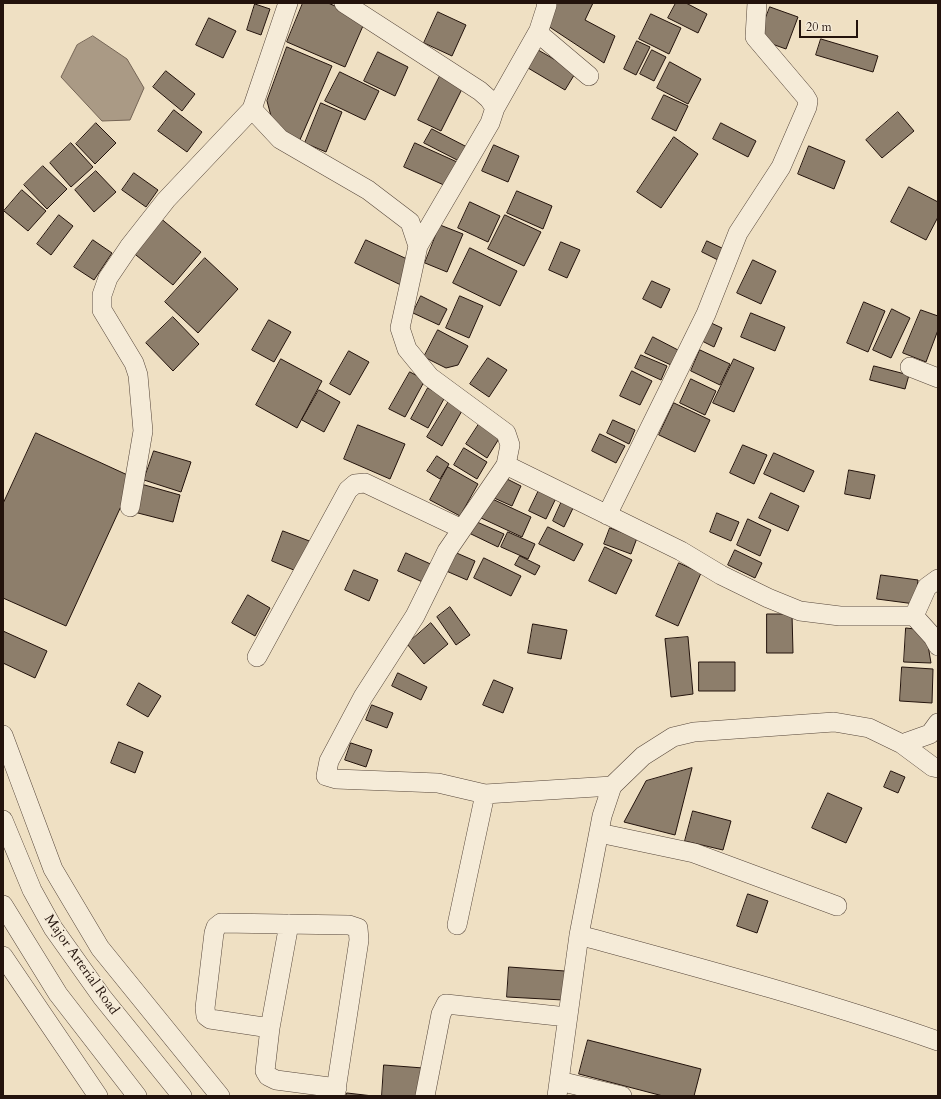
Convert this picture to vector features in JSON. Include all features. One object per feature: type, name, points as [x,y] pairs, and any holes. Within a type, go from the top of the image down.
[{"type":"street","points":[[130,507],[143,431],[138,375],[134,363],[102,310],[102,295],[108,278],[129,247],[166,200],[252,109],[288,3]]},
{"type":"street","points":[[344,3],[480,91],[489,99],[495,108]]},
{"type":"street","points":[[546,3],[547,5],[538,32],[495,108],[490,124],[418,246],[400,328],[407,349],[430,377],[506,433],[510,445],[506,465],[447,551],[414,616],[364,697],[329,761],[325,772],[326,776],[336,779],[438,783],[485,794],[612,786]]},
{"type":"street","points":[[607,515],[706,314],[738,233],[781,167],[807,107],[808,102],[805,96],[755,37],[757,3]]},
{"type":"street","points":[[538,32],[589,76]]},
{"type":"street","points":[[252,109],[280,139],[368,190],[410,222],[418,246]]},
{"type":"street","points":[[910,367],[938,378]]},
{"type":"street","points":[[506,465],[681,551],[721,575],[800,611],[840,616],[914,616],[933,637],[938,646]]},
{"type":"street","points":[[257,657],[348,490],[355,484],[365,483],[462,529]]},
{"type":"street","points":[[914,616],[928,587],[938,579]]},
{"type":"street","points":[[622,1096],[558,1088],[579,935],[599,833],[612,786],[644,756],[673,737],[694,732],[834,722],[869,728],[902,744],[933,767],[938,768]]},
{"type":"street","points":[[902,744],[930,734],[938,723]]},
{"type":"street","points":[[3,735],[53,869],[100,948],[220,1096]]},
{"type":"street","points":[[457,925],[485,794]]},
{"type":"street","name":"Major Arterial Road","points":[[3,820],[32,890],[53,928],[102,997],[182,1096]]},
{"type":"street","points":[[599,833],[694,853],[837,906]]},
{"type":"street","points":[[3,905],[58,994],[137,1096]]},
{"type":"street","points":[[270,1028],[210,1019],[206,1016],[205,1008],[216,927],[221,923],[289,924],[349,925],[358,928],[359,940],[336,1092],[276,1080],[268,1076],[264,1071],[270,1028],[289,924]]},
{"type":"street","points":[[579,935],[810,999],[938,1041]]},
{"type":"street","points":[[3,956],[98,1096]]},
{"type":"street","points":[[425,1096],[441,1014],[446,1004],[567,1017]]},
{"type":"shaded area","points":[[93,36],[127,59],[144,88],[130,120],[102,121],[61,77],[77,45]]},
{"type":"building","points":[[303,3],[328,3],[366,19],[345,67],[287,42]]},
{"type":"building","points":[[555,3],[593,3],[585,20],[615,36],[604,63],[545,24]]},
{"type":"building","points":[[676,3],[686,3],[707,14],[698,33],[668,18]]},
{"type":"building","points":[[255,4],[270,9],[261,35],[247,30]]},
{"type":"building","points":[[770,7],[798,17],[786,49],[758,39]]},
{"type":"building","points":[[438,12],[466,25],[452,56],[424,43]]},
{"type":"building","points":[[651,14],[681,28],[669,54],[639,39]]},
{"type":"building","points":[[209,18],[236,31],[223,58],[196,45]]},
{"type":"building","points":[[821,39],[878,56],[873,72],[816,55]]},
{"type":"building","points":[[637,41],[650,47],[636,75],[624,69]]},
{"type":"building","points":[[287,47],[332,66],[299,142],[277,131],[267,101]]},
{"type":"building","points":[[533,47],[576,72],[565,90],[523,65]]},
{"type":"building","points":[[652,50],[666,57],[654,81],[640,74]]},
{"type":"building","points":[[378,52],[408,67],[395,96],[364,81]]},
{"type":"building","points":[[670,62],[701,79],[688,104],[657,88]]},
{"type":"building","points":[[166,71],[195,94],[182,111],[153,87]]},
{"type":"building","points":[[340,72],[379,91],[365,120],[325,101]]},
{"type":"building","points":[[441,74],[464,85],[441,131],[418,120]]},
{"type":"building","points":[[664,95],[688,106],[676,131],[652,119]]},
{"type":"building","points":[[321,103],[342,112],[326,152],[305,143]]},
{"type":"building","points":[[174,110],[202,132],[187,152],[158,131]]},
{"type":"building","points":[[898,112],[914,131],[882,158],[866,140]]},
{"type":"building","points":[[96,123],[116,143],[95,164],[76,144]]},
{"type":"building","points":[[721,123],[756,141],[748,157],[713,139]]},
{"type":"building","points":[[432,129],[467,147],[459,161],[424,143]]},
{"type":"building","points":[[674,137],[698,154],[661,208],[637,192]]},
{"type":"building","points":[[71,143],[93,167],[71,187],[50,163]]},
{"type":"building","points":[[415,143],[457,162],[446,186],[404,167]]},
{"type":"building","points":[[494,145],[519,156],[508,182],[482,171]]},
{"type":"building","points":[[809,146],[845,161],[834,189],[798,174]]},
{"type":"building","points":[[43,166],[67,189],[47,209],[24,185]]},
{"type":"building","points":[[96,171],[116,192],[94,212],[75,190]]},
{"type":"building","points":[[134,173],[158,190],[146,207],[122,190]]},
{"type":"building","points":[[909,187],[938,202],[938,217],[926,240],[891,222]]},
{"type":"building","points":[[22,190],[46,211],[28,231],[4,211]]},
{"type":"building","points":[[517,191],[552,206],[543,229],[507,213]]},
{"type":"building","points":[[470,202],[500,216],[488,242],[458,228]]},
{"type":"building","points":[[59,215],[73,226],[51,255],[37,244]]},
{"type":"building","points":[[505,215],[541,232],[524,266],[488,249]]},
{"type":"building","points":[[159,217],[201,252],[173,285],[131,251]]},
{"type":"building","points":[[440,225],[463,234],[447,272],[425,263]]},
{"type":"building","points":[[93,240],[112,253],[94,280],[74,267]]},
{"type":"building","points":[[366,240],[407,259],[403,286],[355,263]]},
{"type":"building","points":[[707,241],[724,249],[718,260],[702,252]]},
{"type":"building","points":[[561,242],[580,250],[567,278],[549,270]]},
{"type":"building","points":[[470,248],[517,271],[500,306],[453,283]]},
{"type":"building","points":[[205,258],[238,289],[198,333],[165,302]]},
{"type":"building","points":[[753,260],[776,271],[761,304],[737,293]]},
{"type":"building","points":[[652,281],[670,289],[661,308],[643,299]]},
{"type":"building","points":[[421,296],[447,309],[439,325],[413,313]]},
{"type":"building","points":[[460,296],[483,306],[469,338],[446,328]]},
{"type":"building","points":[[864,302],[885,311],[868,352],[847,343]]},
{"type":"building","points":[[892,309],[910,318],[891,358],[873,350]]},
{"type":"building","points":[[921,310],[938,316],[938,330],[926,362],[903,353]]},
{"type":"building","points":[[751,313],[785,327],[775,351],[741,337]]},
{"type":"building","points":[[173,317],[199,344],[173,371],[146,343]]},
{"type":"building","points":[[269,320],[291,332],[274,362],[252,350]]},
{"type":"building","points":[[709,322],[722,328],[714,347],[700,340]]},
{"type":"building","points":[[438,330],[468,346],[458,365],[446,368],[424,357]]},
{"type":"building","points":[[653,337],[678,350],[671,365],[645,353]]},
{"type":"building","points":[[700,350],[730,364],[720,385],[691,371]]},
{"type":"building","points":[[349,351],[369,362],[350,395],[330,384]]},
{"type":"building","points":[[641,355],[667,366],[661,380],[635,368]]},
{"type":"building","points":[[488,358],[507,370],[489,397],[470,384]]},
{"type":"building","points":[[281,359],[322,381],[297,428],[256,405]]},
{"type":"building","points":[[734,359],[754,368],[734,412],[713,403]]},
{"type":"building","points":[[874,366],[909,375],[905,389],[870,380]]},
{"type":"building","points":[[632,371],[652,381],[640,405],[620,396]]},
{"type":"building","points":[[410,372],[425,380],[405,417],[389,409]]},
{"type":"building","points":[[691,379],[716,391],[705,415],[680,403]]},
{"type":"building","points":[[428,388],[445,397],[428,428],[411,419]]},
{"type":"building","points":[[319,390],[340,402],[324,432],[302,420]]},
{"type":"building","points":[[449,401],[463,409],[442,446],[427,437]]},
{"type":"building","points":[[674,403],[710,420],[695,452],[659,435]]},
{"type":"building","points":[[613,420],[635,430],[629,444],[607,433]]},
{"type":"building","points":[[479,424],[500,437],[487,458],[466,444]]},
{"type":"building","points":[[358,425],[405,444],[390,479],[344,459]]},
{"type":"building","points":[[36,433],[134,478],[66,626],[3,598],[3,504]]},
{"type":"building","points":[[600,434],[625,446],[616,463],[592,451]]},
{"type":"building","points":[[743,445],[767,455],[754,484],[730,473]]},
{"type":"building","points":[[464,448],[487,462],[477,479],[454,465]]},
{"type":"building","points":[[154,451],[191,462],[181,492],[144,480]]},
{"type":"building","points":[[774,453],[814,471],[804,492],[764,474]]},
{"type":"building","points":[[437,456],[449,464],[440,479],[427,471]]},
{"type":"building","points":[[448,467],[478,484],[460,516],[430,500]]},
{"type":"building","points":[[849,470],[875,475],[870,499],[845,494]]},
{"type":"building","points":[[503,477],[521,486],[512,506],[494,498]]},
{"type":"building","points":[[141,484],[180,495],[173,522],[134,512]]},
{"type":"building","points":[[540,488],[557,496],[546,519],[529,511]]},
{"type":"building","points":[[771,493],[799,506],[788,531],[759,518]]},
{"type":"building","points":[[488,497],[531,517],[522,537],[479,517]]},
{"type":"building","points":[[562,501],[574,506],[564,527],[553,521]]},
{"type":"building","points":[[717,513],[739,522],[731,541],[710,532]]},
{"type":"building","points":[[748,519],[771,530],[760,556],[737,545]]},
{"type":"building","points":[[477,522],[504,534],[498,547],[471,534]]},
{"type":"building","points":[[548,527],[583,544],[574,561],[539,544]]},
{"type":"building","points":[[610,528],[637,538],[631,554],[604,544]]},
{"type":"building","points":[[283,531],[312,542],[301,573],[272,561]]},
{"type":"building","points":[[508,532],[535,544],[528,559],[501,547]]},
{"type":"building","points":[[605,547],[632,560],[616,594],[589,581]]},
{"type":"building","points":[[735,550],[762,563],[755,578],[728,565]]},
{"type":"building","points":[[452,551],[475,561],[467,580],[444,570]]},
{"type":"building","points":[[406,553],[435,566],[427,584],[398,571]]},
{"type":"building","points":[[520,556],[540,566],[535,575],[515,565]]},
{"type":"building","points":[[484,558],[521,576],[511,596],[474,578]]},
{"type":"building","points":[[679,563],[701,573],[678,626],[656,616]]},
{"type":"building","points":[[354,570],[378,580],[369,601],[345,590]]},
{"type":"building","points":[[881,575],[918,580],[915,604],[877,599]]},
{"type":"building","points":[[248,595],[270,608],[255,636],[232,623]]},
{"type":"building","points":[[450,607],[470,635],[456,645],[437,617]]},
{"type":"building","points":[[767,614],[792,614],[793,653],[767,653]]},
{"type":"building","points":[[431,623],[448,644],[424,664],[407,644]]},
{"type":"building","points":[[533,624],[567,630],[561,659],[528,653]]},
{"type":"building","points":[[906,628],[915,629],[928,645],[931,663],[904,662]]},
{"type":"building","points":[[3,631],[47,651],[35,678],[3,663]]},
{"type":"building","points":[[688,637],[693,694],[671,697],[665,639]]},
{"type":"building","points":[[699,662],[735,662],[735,691],[699,691]]},
{"type":"building","points":[[902,667],[933,669],[932,703],[900,701]]},
{"type":"building","points":[[398,673],[427,687],[421,700],[392,686]]},
{"type":"building","points":[[494,680],[513,688],[503,713],[483,705]]},
{"type":"building","points":[[139,683],[161,696],[148,717],[127,705]]},
{"type":"building","points":[[372,705],[393,713],[387,728],[366,720]]},
{"type":"building","points":[[119,742],[143,752],[135,773],[111,763]]},
{"type":"building","points":[[351,743],[372,750],[366,767],[345,760]]},
{"type":"building","points":[[692,768],[675,835],[624,822],[646,781]]},
{"type":"building","points":[[891,771],[905,777],[898,793],[884,787]]},
{"type":"building","points":[[828,793],[862,808],[846,843],[812,828]]},
{"type":"building","points":[[693,811],[731,821],[723,850],[685,841]]},
{"type":"building","points":[[748,894],[768,901],[757,933],[737,926]]},
{"type":"building","points":[[509,967],[565,971],[563,1000],[507,997]]},
{"type":"building","points":[[588,1040],[701,1069],[694,1096],[663,1096],[579,1074]]},
{"type":"building","points":[[384,1065],[423,1068],[421,1096],[382,1096]]},
{"type":"building","points":[[347,1093],[373,1096],[346,1096]]}]
